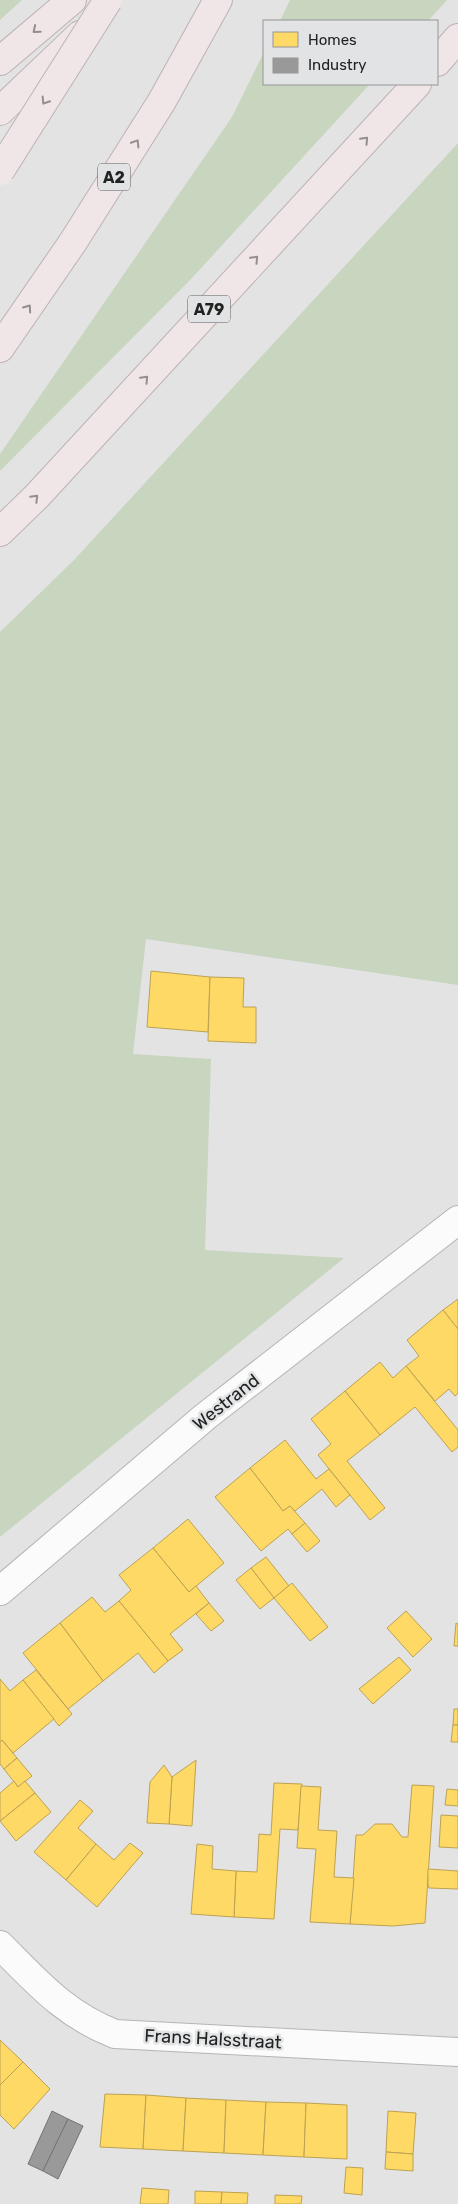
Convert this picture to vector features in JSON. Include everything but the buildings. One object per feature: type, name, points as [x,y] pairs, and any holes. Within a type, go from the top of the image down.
[{"type":"highway","points":[[0,61],[72,0]]},
{"type":"highway","points":[[0,171],[108,0]]},
{"type":"highway","points":[[0,111],[117,0]]},
{"type":"highway","name":"A2","points":[[0,348],[89,218],[162,101],[218,0]]},
{"type":"highway","points":[[438,61],[458,38]]},
{"type":"highway","name":"A79","points":[[0,532],[44,488],[416,85]]},
{"type":"street","name":"Westrand","points":[[0,1591],[206,1416],[458,1220]]},
{"type":"street","name":"Frans Halsstraat","points":[[0,1945],[59,2002],[83,2019],[115,2034],[458,2052]]},
{"type":"green space","points":[[0,0],[22,0],[0,20]]},
{"type":"green space","points":[[290,0],[447,0],[429,20],[280,20]]},
{"type":"green space","points":[[263,54],[263,85],[369,85],[192,278],[0,471],[0,454],[232,117]]},
{"type":"green space","points":[[458,143],[458,985],[146,939],[133,1054],[211,1059],[205,1250],[344,1258],[0,1537],[0,632],[74,560]]}]
